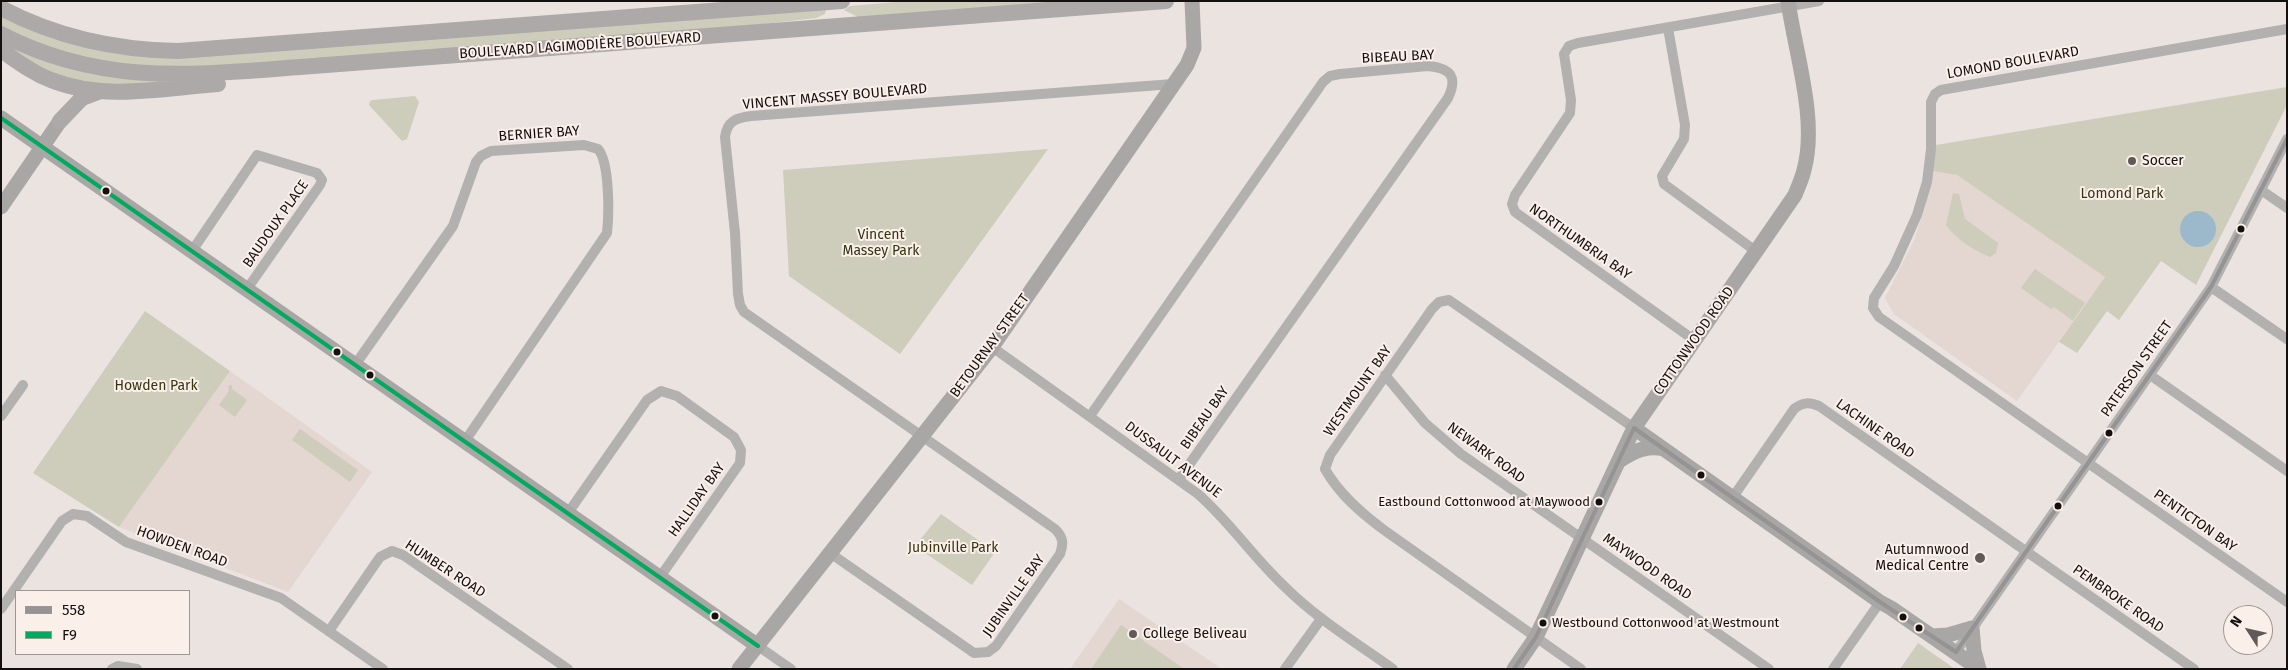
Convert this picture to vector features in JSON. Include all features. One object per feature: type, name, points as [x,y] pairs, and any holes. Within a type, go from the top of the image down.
[{"type":"main road","name":"BOULEVARD LAGIMODIÈRE BOULEVARD","points":[[1,8],[49,30],[91,42],[128,49],[178,51],[842,1]]},
{"type":"main road","name":"BOULEVARD LAGIMODIÈRE BOULEVARD","points":[[1,34],[52,56],[127,73],[200,74],[1166,1]]},
{"type":"main road","points":[[838,2],[840,26]]},
{"type":"main road","points":[[1,50],[25,67],[51,80],[81,89],[100,92],[118,92],[266,78],[300,67]]},
{"type":"main road","points":[[51,80],[64,96],[60,121]]},
{"type":"main road","points":[[60,121],[85,96],[100,92]]},
{"type":"street","name":"BETOURNAY STREET","points":[[739,669],[992,347],[1187,65],[1194,48],[1192,1]]},
{"type":"street","name":"NORTHUMBRIA BAY","points":[[1694,340],[1515,212],[1512,204],[1515,195],[1570,113],[1571,100],[1564,54],[1569,46],[1578,42],[1668,28],[1788,4],[1819,1]]},
{"type":"street","name":"COTTONWOOD ROAD","points":[[1514,669],[1536,637],[1634,428],[1795,195],[1804,169],[1808,142],[1808,118],[1788,4]]},
{"type":"street","points":[[1668,28],[1685,125],[1684,139],[1662,176],[1664,184],[1757,252]]},
{"type":"street","name":"LOMOND BOULEVARD","points":[[2088,462],[1880,317],[1873,308],[1874,298],[1908,239],[1927,182],[1931,149],[1931,102],[1935,94],[1941,90],[1953,87],[2287,29]]},
{"type":"street","name":"BIBEAU BAY","points":[[1090,416],[1323,82],[1330,76],[1340,74],[1428,66],[1440,67],[1449,72],[1453,80],[1453,88],[1448,98],[1178,479]]},
{"type":"street","name":"VINCENT MASSEY BOULEVARD","points":[[923,436],[744,312],[740,305],[738,294],[735,233],[725,137],[726,128],[731,121],[740,117],[1174,84]]},
{"type":"street","points":[[1,118],[791,669]]},
{"type":"street","points":[[1,207],[60,121]]},
{"type":"street","name":"PATERSON STREET","points":[[1956,652],[2211,286],[2287,139]]},
{"type":"street","name":"BERNIER BAY","points":[[356,365],[453,226],[476,162],[481,156],[491,151],[584,145],[598,149],[604,161],[608,218],[607,233],[465,441]]},
{"type":"street","name":"BAUDOUX PLACE","points":[[192,251],[257,154],[317,173],[322,180],[320,185],[247,289]]},
{"type":"street","points":[[2261,190],[2287,208]]},
{"type":"street","points":[[2211,286],[2287,340]]},
{"type":"street","name":"WESTMOUNT BAY","points":[[1536,637],[1357,509],[1331,479],[1325,469],[1330,455],[1432,309],[1439,302],[1449,300],[1634,428]]},
{"type":"street","name":"DUSSAULT AVENUE","points":[[992,347],[1178,479],[1218,512],[1282,585],[1321,619],[1393,669]]},
{"type":"street","name":"NEWARK ROAD","points":[[1385,375],[1438,436],[1583,539]]},
{"type":"street","points":[[2150,375],[2287,471]]},
{"type":"street","points":[[1,416],[23,385]]},
{"type":"street","name":"HALLIDAY BAY","points":[[568,513],[647,400],[661,391],[677,396],[734,436],[741,450],[740,463],[660,577]]},
{"type":"street","name":"LACHINE ROAD","points":[[1733,497],[1794,409],[1801,404],[1810,403],[1819,406],[2026,551]]},
{"type":"street","points":[[1634,428],[1880,602],[1979,669]]},
{"type":"street","name":"JUBINVILLE BAY","points":[[830,553],[974,654],[988,652],[996,646],[1060,554],[1063,545],[1061,536],[1056,529],[923,436]]},
{"type":"street","points":[[1619,461],[1647,447],[1664,449]]},
{"type":"street","name":"PENTICTON BAY","points":[[2088,462],[2287,602]]},
{"type":"street","name":"HOWDEN ROAD","points":[[1,609],[62,521],[73,514],[87,516],[126,542],[281,598],[383,669]]},
{"type":"street","name":"MAYWOOD ROAD","points":[[1583,539],[1769,669]]},
{"type":"street","name":"HUMBER ROAD","points":[[328,631],[380,557],[392,551],[403,555],[568,669]]},
{"type":"street","name":"PEMBROKE ROAD","points":[[2026,551],[2194,669]]},
{"type":"street","points":[[1833,669],[1880,602]]},
{"type":"street","points":[[1286,669],[1321,619]]},
{"type":"street","points":[[1932,636],[1948,635],[1972,628],[1974,656],[1979,669]]},
{"type":"street","points":[[1536,637],[1581,669]]},
{"type":"street","points":[[112,669],[118,666],[137,669]]},
{"type":"shaded area","points":[[1932,171],[1957,175],[2105,277],[2017,401],[1894,314],[1885,298],[1915,238],[1925,207]]},
{"type":"shaded area","points":[[230,371],[372,472],[288,592],[119,527]]},
{"type":"shaded area","name":"College Beliveau","points":[[1119,599],[1222,669],[1070,669]]},
{"type":"green space","points":[[909,1],[1072,1],[860,18],[844,10],[850,6]]},
{"type":"green space","points":[[826,9],[825,14],[816,18],[728,28],[220,67],[146,68],[76,56],[1,30],[1,15],[107,50]]},
{"type":"green space","points":[[8,47],[172,81],[128,88],[53,76]]},
{"type":"green space","name":"Lomond Park","points":[[2287,87],[2287,105],[2196,285],[2161,261],[2119,320],[2107,311],[2077,353],[2059,342],[2105,277],[1957,175],[1932,171],[1936,145]]},
{"type":"green space","points":[[415,96],[419,102],[407,139],[402,141],[369,105],[370,101],[373,100]]},
{"type":"green space","name":"Vincent Massey Park","points":[[1048,149],[900,354],[789,276],[783,170]]},
{"type":"green space","points":[[1953,193],[1959,194],[1965,219],[1998,243],[1996,253],[1990,257],[1965,244],[1946,225]]},
{"type":"green space","points":[[2035,269],[2085,303],[2073,321],[2054,307],[2051,309],[2021,288]]},
{"type":"green space","name":"Howden Park","points":[[145,311],[230,371],[119,527],[33,473]]},
{"type":"green space","points":[[232,385],[232,389],[247,400],[235,417],[219,405],[229,391],[228,386]]},
{"type":"green space","points":[[300,429],[358,470],[350,482],[292,440]]},
{"type":"green space","name":"Jubinville Park","points":[[941,514],[995,552],[972,585],[915,546]]},
{"type":"green space","points":[[1121,625],[1184,669],[1091,669]]},
{"type":"green space","points":[[1918,643],[1955,669],[1900,669]]},
{"type":"water","points":[[2198,211],[2205,212],[2211,216],[2215,222],[2215,236],[2211,242],[2205,246],[2198,247],[2191,246],[2185,242],[2181,236],[2180,229],[2181,222],[2185,216],[2191,212]]},
{"type":"transit line","name":"F9","points":[[1,118],[758,646]]},
{"type":"transit line","name":"558","points":[[1514,669],[1536,637],[1634,428],[1880,602],[1956,652],[2211,287],[2287,139]]},
{"type":"place","name":"Soccer","points":[[2132,161]]},
{"type":"place","name":"Eastbound Cottonwood at Maywood","points":[[1599,502]]},
{"type":"place","name":"Autumnwood Medical Centre","points":[[1980,558]]},
{"type":"place","name":"Westbound Cottonwood at Westmount","points":[[1543,623]]},
{"type":"place","name":"College Beliveau","points":[[1133,634]]}]
